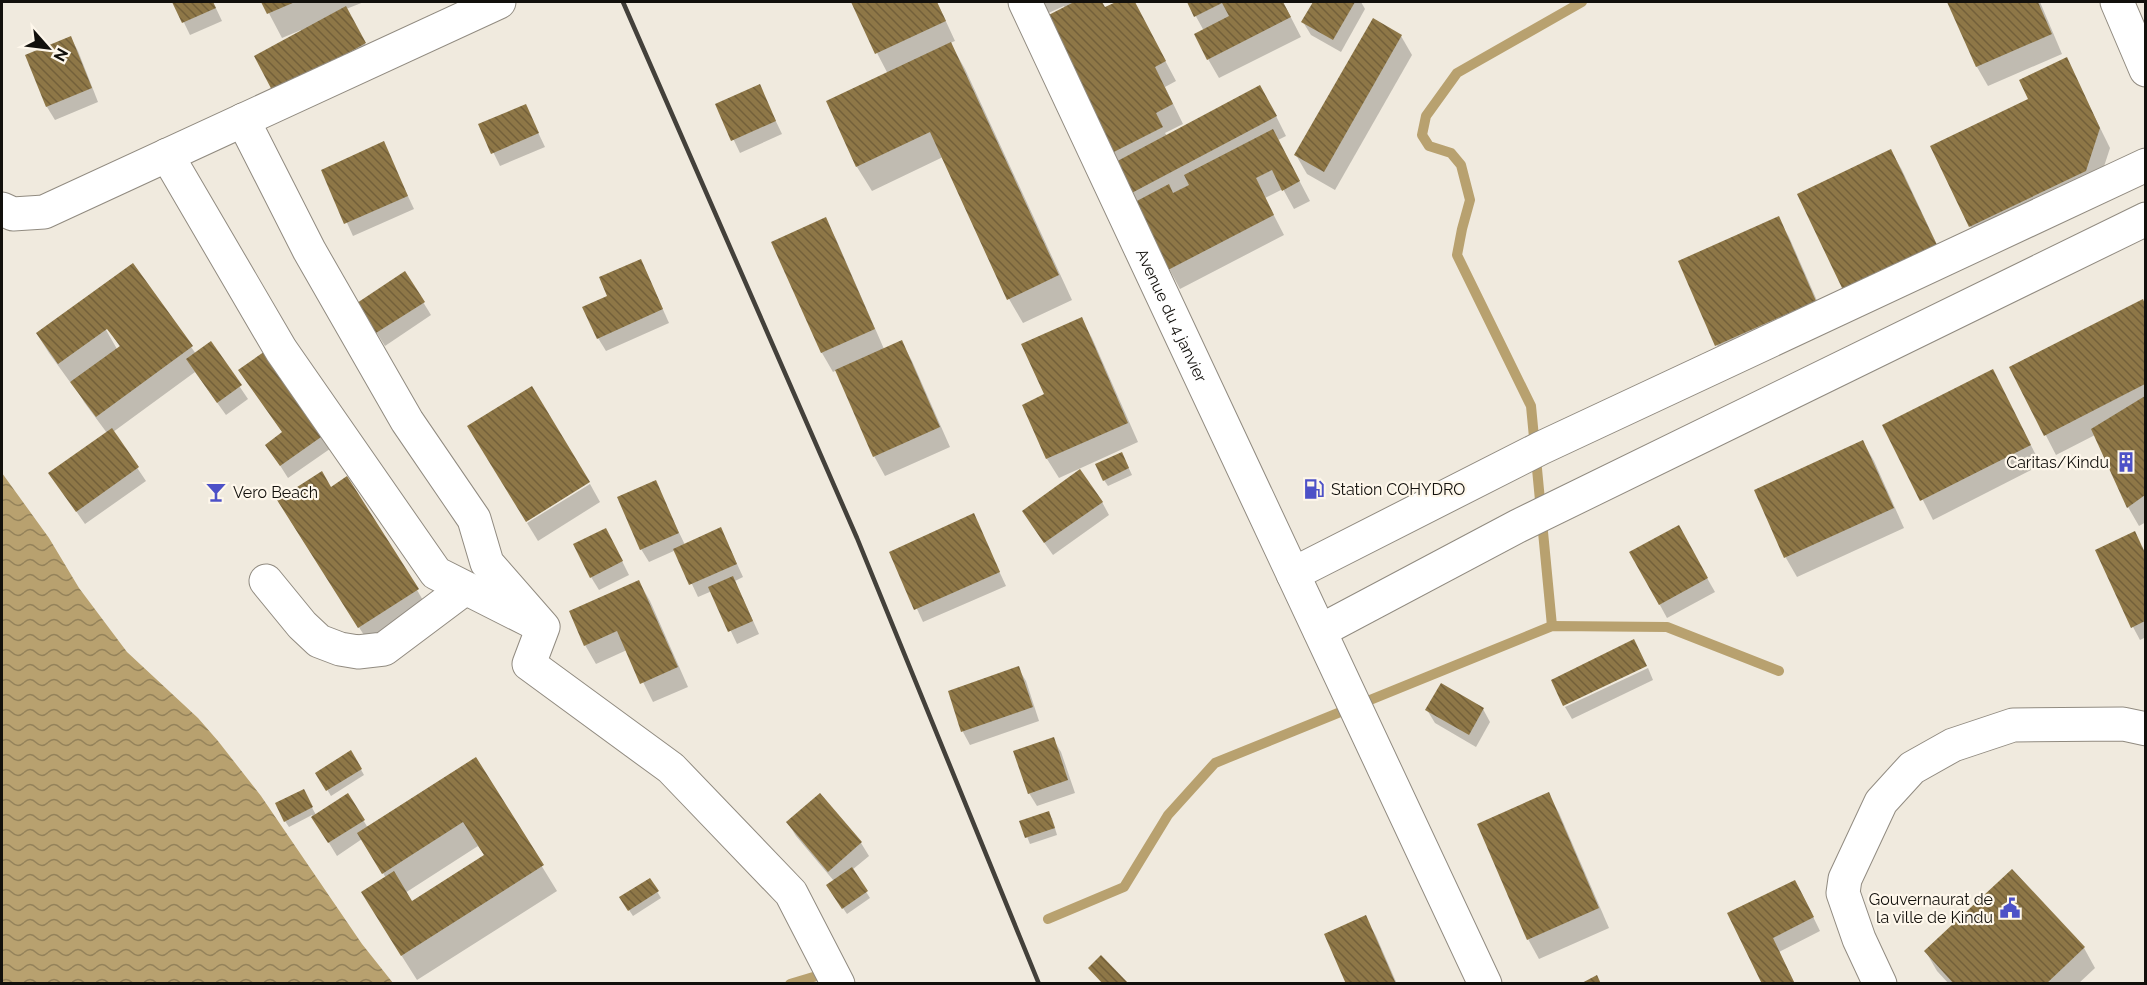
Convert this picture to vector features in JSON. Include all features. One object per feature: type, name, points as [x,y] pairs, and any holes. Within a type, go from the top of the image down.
[{"type":"street","points":[[2,209],[13,214],[44,212],[499,2]]},
{"type":"street","name":"Avenue du 4 janvier","points":[[1025,2],[1485,984]]},
{"type":"street","points":[[2116,2],[2145,70]]},
{"type":"street","points":[[243,120],[309,250],[407,421],[471,513],[487,563],[543,627]]},
{"type":"street","points":[[167,155],[288,360],[436,573],[543,627]]},
{"type":"street","points":[[1293,574],[1540,448],[2145,165]]},
{"type":"street","points":[[1320,631],[1518,526],[2145,219]]},
{"type":"street","points":[[266,581],[302,625],[319,641],[340,649],[358,651],[384,649],[464,589]]},
{"type":"street","points":[[543,627],[529,664],[671,768],[791,892],[838,984]]},
{"type":"street","points":[[1880,984],[1859,939],[1843,893],[1845,879],[1881,802],[1912,768],[1953,745],[2013,725],[2123,724],[2145,729]]},
{"type":"water","points":[[2,473],[49,538],[79,588],[127,652],[198,718],[218,741],[261,796],[362,944],[393,983],[2,983]]},
{"type":"building","points":[[172,2],[213,2],[216,8],[182,23]]},
{"type":"building","points":[[261,2],[295,2],[267,14]]},
{"type":"building","points":[[851,2],[937,2],[946,21],[875,54]]},
{"type":"building","points":[[1074,2],[1102,2],[1105,7],[1116,2],[1135,2],[1166,61],[1155,67],[1173,104],[1156,113],[1163,127],[1104,157],[1035,22]]},
{"type":"building","points":[[1187,2],[1283,2],[1291,17],[1207,60],[1194,34],[1229,16],[1222,3],[1194,17]]},
{"type":"building","points":[[1313,2],[1355,2],[1333,40],[1301,22]]},
{"type":"building","points":[[1947,2],[2038,2],[2052,34],[1976,67]]},
{"type":"building","points":[[346,6],[366,43],[274,94],[254,56]]},
{"type":"building","points":[[1373,18],[1402,35],[1324,172],[1294,155]]},
{"type":"building","points":[[71,36],[92,88],[46,107],[25,55]]},
{"type":"building","points":[[951,42],[1059,275],[1007,300],[930,132],[856,167],[826,101]]},
{"type":"building","points":[[2067,57],[2100,128],[2086,171],[1969,227],[1930,146],[2028,99],[2019,80]]},
{"type":"building","points":[[760,84],[776,121],[731,141],[715,104]]},
{"type":"building","points":[[1260,85],[1277,116],[1126,196],[1110,165]]},
{"type":"building","points":[[526,104],[539,133],[491,154],[478,124]]},
{"type":"building","points":[[1273,129],[1300,181],[1282,191],[1272,170],[1256,178],[1274,215],[1168,270],[1133,203],[1169,184],[1173,193],[1189,185],[1184,175]]},
{"type":"building","points":[[384,141],[408,196],[344,224],[321,170]]},
{"type":"building","points":[[1891,149],[1937,245],[1843,290],[1797,194]]},
{"type":"building","points":[[1779,216],[1816,301],[1715,346],[1678,261]]},
{"type":"building","points":[[826,217],[875,329],[821,353],[771,242]]},
{"type":"building","points":[[641,259],[663,309],[597,339],[582,307],[607,296],[599,277]]},
{"type":"building","points":[[133,263],[193,346],[96,417],[70,382],[120,346],[107,329],[58,364],[36,333]]},
{"type":"building","points":[[405,271],[425,302],[376,333],[357,303]]},
{"type":"building","points":[[2143,299],[2145,304],[2145,384],[2044,436],[2009,367]]},
{"type":"building","points":[[1082,317],[1128,423],[1046,459],[1022,405],[1044,394],[1021,344]]},
{"type":"building","points":[[902,340],[940,427],[873,457],[835,370]]},
{"type":"building","points":[[211,341],[242,385],[217,403],[186,359]]},
{"type":"building","points":[[271,347],[331,430],[280,466],[265,445],[282,432],[238,370]]},
{"type":"building","points":[[1993,369],[2031,445],[1920,501],[1882,425]]},
{"type":"building","points":[[532,386],[590,482],[526,522],[467,426]]},
{"type":"building","name":"Caritas/Kindu","points":[[2145,396],[2145,495],[2127,508],[2091,429]]},
{"type":"building","points":[[112,428],[139,467],[76,512],[48,473]]},
{"type":"building","points":[[1863,440],[1894,508],[1784,558],[1754,490]]},
{"type":"building","points":[[1122,452],[1129,468],[1103,481],[1095,464]]},
{"type":"building","points":[[1080,469],[1103,502],[1044,543],[1022,511]]},
{"type":"building","points":[[322,471],[331,487],[347,476],[419,589],[358,628],[277,500]]},
{"type":"building","points":[[656,480],[679,533],[640,550],[617,497]]},
{"type":"building","points":[[974,513],[1000,572],[914,610],[889,552]]},
{"type":"building","points":[[1679,525],[1708,578],[1659,605],[1629,552]]},
{"type":"building","points":[[721,527],[737,564],[689,585],[673,549]]},
{"type":"building","points":[[606,528],[623,561],[590,578],[573,544]]},
{"type":"building","points":[[2135,531],[2145,553],[2145,621],[2131,628],[2095,550]]},
{"type":"building","points":[[733,576],[753,621],[728,632],[708,587]]},
{"type":"building","points":[[639,580],[678,667],[640,684],[617,631],[584,646],[569,611]]},
{"type":"building","points":[[1634,639],[1647,666],[1563,706],[1551,680]]},
{"type":"building","points":[[1019,666],[1033,707],[961,732],[948,691]]},
{"type":"building","points":[[1441,683],[1484,708],[1469,735],[1425,710]]},
{"type":"building","points":[[1054,737],[1068,780],[1028,794],[1013,751]]},
{"type":"building","points":[[351,750],[362,769],[326,791],[315,773]]},
{"type":"building","points":[[476,757],[544,865],[401,956],[361,892],[394,871],[412,901],[484,855],[463,822],[382,874],[357,833]]},
{"type":"building","points":[[304,789],[313,807],[284,822],[275,803]]},
{"type":"building","points":[[1549,792],[1599,908],[1527,940],[1477,824]]},
{"type":"building","points":[[348,793],[365,820],[328,843],[311,817]]},
{"type":"building","points":[[820,793],[862,842],[828,872],[786,822]]},
{"type":"building","points":[[1049,811],[1055,828],[1025,838],[1019,821]]},
{"type":"building","points":[[852,867],[868,891],[842,909],[826,885]]},
{"type":"building","name":"Gouvernaurat de la ville de Kindu","points":[[2012,869],[2085,947],[2046,984],[1954,984],[1924,951]]},
{"type":"building","points":[[650,878],[659,891],[628,911],[619,897]]},
{"type":"building","points":[[1795,880],[1814,917],[1773,938],[1795,984],[1762,984],[1727,913]]},
{"type":"building","points":[[1366,915],[1396,984],[1346,984],[1324,934]]},
{"type":"building","points":[[1101,955],[1129,984],[1103,984],[1088,968]]},
{"type":"building","points":[[1597,975],[1601,984],[1580,984]]},
{"type":"waterway","points":[[1552,626],[1531,406],[1457,255],[1470,200],[1461,165],[1451,153],[1429,146],[1422,135],[1426,116],[1457,73],[1582,2]]},
{"type":"waterway","points":[[1048,919],[1124,887],[1168,815],[1215,763],[1552,626],[1667,627],[1779,671]]},
{"type":"waterway","points":[[790,984],[820,975]]},
{"type":"railway","points":[[623,2],[857,538],[1039,984]]},
{"type":"place","name":"Caritas/Kindu","points":[[2126,462]]},
{"type":"place","name":"Station COHYDRO","points":[[1314,489]]},
{"type":"place","name":"Vero Beach","points":[[216,492]]},
{"type":"place","name":"Gouvernaurat de la ville de Kindu","points":[[2010,908]]}]
